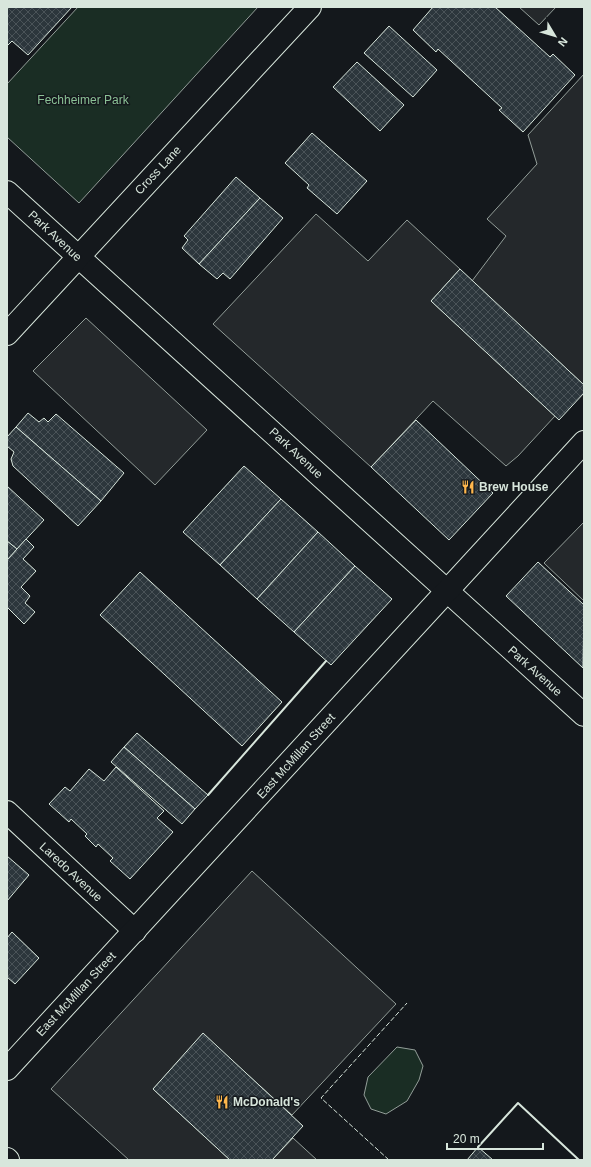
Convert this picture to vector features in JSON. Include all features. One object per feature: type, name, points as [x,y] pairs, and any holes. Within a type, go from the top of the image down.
[{"type":"street","name":"Cross Lane","points":[[7,334],[310,7]]},
{"type":"street","name":"Park Avenue","points":[[7,192],[77,257],[276,434],[446,591],[584,715]]},
{"type":"street","name":"East McMillan Street","points":[[7,1069],[584,442]]},
{"type":"street","name":"Laredo Avenue","points":[[7,812],[135,931]]},
{"type":"green space","name":"Fechheimer Park","points":[[78,7],[258,7],[79,203],[7,137],[7,84]]},
{"type":"green space","points":[[397,1047],[415,1050],[423,1066],[419,1080],[407,1101],[386,1114],[371,1109],[364,1095],[368,1077]]},
{"type":"shaded area","points":[[519,7],[556,7],[539,25]]},
{"type":"shaded area","points":[[584,74],[584,385],[472,281],[506,236],[487,219],[537,164],[528,135]]},
{"type":"shaded area","points":[[316,214],[368,261],[407,220],[460,269],[431,301],[555,416],[518,456],[506,466],[433,401],[371,467],[213,324]]},
{"type":"shaded area","points":[[86,318],[207,430],[155,485],[33,371]]},
{"type":"shaded area","points":[[584,522],[584,601],[544,563]]},
{"type":"shaded area","points":[[252,871],[396,1004],[292,1115],[203,1034],[153,1089],[230,1160],[129,1160],[51,1089]]},
{"type":"shaded area","points":[[293,1138],[317,1160],[272,1160]]},
{"type":"building","points":[[7,7],[72,7],[28,55],[12,41],[7,46]]},
{"type":"building","points":[[433,7],[495,7],[550,57],[553,54],[575,75],[523,132],[499,110],[502,108],[438,49],[436,52],[413,30]]},
{"type":"building","points":[[389,26],[437,70],[413,97],[364,53]]},
{"type":"building","points":[[357,62],[404,105],[380,131],[333,87]]},
{"type":"building","points":[[312,133],[367,181],[337,214],[307,188],[309,185],[285,163]]},
{"type":"building","points":[[236,177],[260,198],[199,264],[182,248],[188,240],[184,236]]},
{"type":"building","points":[[260,198],[283,218],[230,279],[223,273],[217,279],[199,264]]},
{"type":"building","points":[[460,269],[584,385],[584,393],[559,420],[431,301]]},
{"type":"building","points":[[28,413],[39,422],[44,418],[48,422],[56,414],[124,473],[101,501],[16,427]]},
{"type":"building","points":[[416,420],[493,493],[449,540],[371,467]]},
{"type":"building","points":[[16,427],[101,501],[78,526],[13,466],[11,459],[14,452],[7,446],[7,437]]},
{"type":"building","points":[[244,466],[281,499],[220,565],[183,532]]},
{"type":"building","points":[[7,486],[44,520],[17,549],[7,541]]},
{"type":"building","points":[[281,499],[318,532],[257,599],[220,565]]},
{"type":"building","points":[[318,532],[355,566],[294,632],[257,599]]},
{"type":"building","points":[[26,539],[34,547],[23,559],[36,571],[21,587],[30,596],[25,603],[35,612],[24,624],[7,607],[7,560]]},
{"type":"building","points":[[7,541],[17,549],[7,560]]},
{"type":"building","points":[[538,562],[584,605],[583,668],[506,596]]},
{"type":"building","points":[[355,566],[392,599],[331,665],[294,632]]},
{"type":"building","points":[[140,572],[282,702],[242,746],[100,615]]},
{"type":"building","points":[[137,733],[208,795],[195,809],[124,747]]},
{"type":"building","points":[[124,747],[195,809],[182,824],[111,762]]},
{"type":"building","points":[[116,767],[164,811],[157,818],[173,832],[130,879],[110,861],[113,858],[98,844],[96,847],[85,836],[87,834],[71,819],[69,822],[49,804],[65,787],[70,791],[89,769],[104,781]]},
{"type":"building","points":[[7,856],[29,875],[7,901]]},
{"type":"building","points":[[12,932],[39,958],[15,984],[7,977],[7,938]]},
{"type":"building","name":"McDonald's","points":[[203,1033],[303,1126],[272,1160],[230,1160],[153,1089]]},
{"type":"building","points":[[478,1147],[493,1160],[467,1160]]},
{"type":"fence","points":[[389,1160],[321,1098],[407,1003]]},
{"type":"wall","points":[[208,795],[326,661]]},
{"type":"wall","points":[[478,1147],[518,1103],[579,1160]]},
{"type":"place","name":"Brew House","points":[[468,487]]},
{"type":"place","name":"McDonald's","points":[[222,1102]]}]
